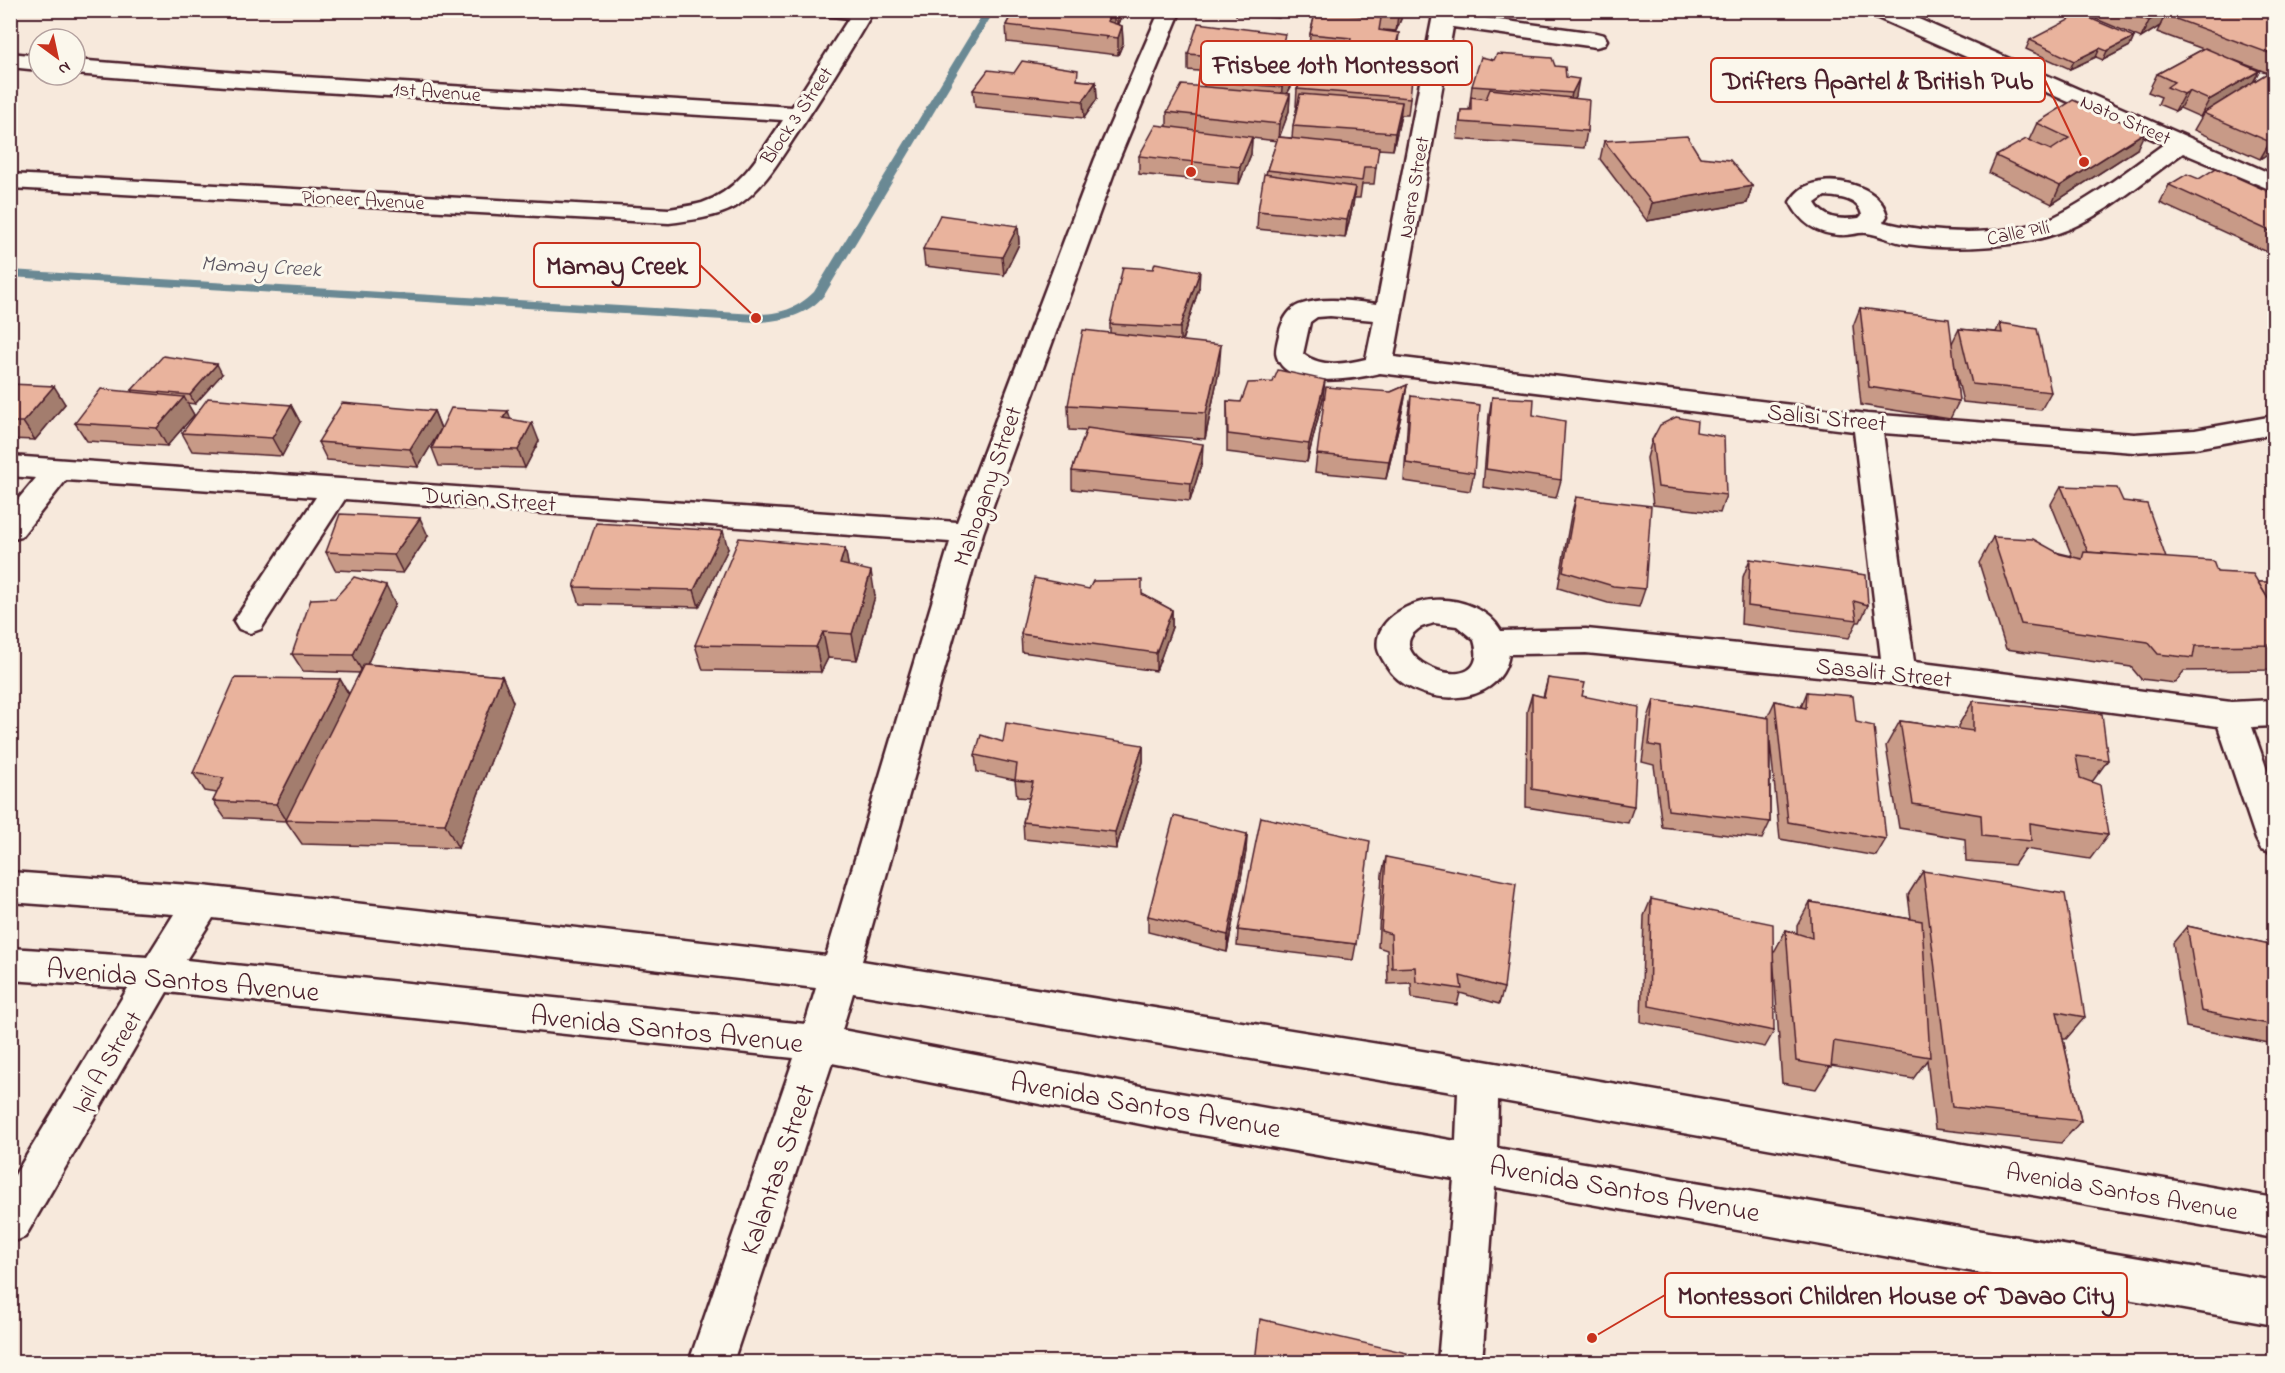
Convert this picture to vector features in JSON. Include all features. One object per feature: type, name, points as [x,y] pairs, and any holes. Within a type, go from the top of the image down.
[{"type":"street","points":[[830,10],[864,11]]},
{"type":"street","name":"Mahogany Street","points":[[839,974],[968,533],[1107,159],[1172,10]]},
{"type":"street","name":"Nato Street","points":[[1879,10],[2274,184]]},
{"type":"street","name":"Block 3 Street","points":[[715,208],[748,184],[799,114],[864,11]]},
{"type":"street","points":[[1444,15],[1596,40]]},
{"type":"street","name":"Narra Street","points":[[1379,364],[1444,15]]},
{"type":"street","points":[[10,60],[27,62]]},
{"type":"street","name":"1st Avenue","points":[[87,68],[239,80],[354,85],[799,114]]},
{"type":"street","name":"Calle Pili","points":[[1867,225],[1906,236],[1937,239],[1977,239],[2038,231],[2061,223],[2087,209],[2182,143]]},
{"type":"street","name":"Pioneer Avenue","points":[[10,181],[669,216],[698,213],[715,208]]},
{"type":"street","name":"Salisi Street","points":[[1389,315],[1335,308],[1309,311],[1300,316],[1295,325],[1289,350],[1290,357],[1294,362],[1322,372],[1358,370],[1379,364],[1866,423],[2134,443],[2195,439],[2274,425]]},
{"type":"street","points":[[1866,423],[1899,672]]},
{"type":"street","name":"Durian Street","points":[[10,466],[968,533]]},
{"type":"street","points":[[10,530],[59,469]]},
{"type":"street","points":[[250,621],[337,489]]},
{"type":"street","name":"Sasalit Street","points":[[1493,643],[1547,640],[1586,641],[1899,672],[2231,715],[2274,713]]},
{"type":"street","points":[[2231,715],[2274,839]]},
{"type":"street","name":"Avenida Santos Avenue","points":[[10,887],[203,901],[839,974],[1478,1078],[2274,1218]]},
{"type":"street","name":"Ipil A Street","points":[[10,1224],[157,974],[203,901]]},
{"type":"street","name":"Avenida Santos Avenue","points":[[10,964],[157,974],[819,1043],[1151,1107],[2274,1303]]},
{"type":"street","name":"Kalantas Street","points":[[711,1362],[819,1043],[839,974]]},
{"type":"street","points":[[1461,1362],[1476,1162],[1478,1078]]},
{"type":"building","points":[[1014,10],[1113,10],[1107,21],[1122,26],[1118,38],[1006,25]]},
{"type":"building","points":[[1316,10],[1400,10],[1398,15],[1347,11],[1347,14],[1381,18],[1379,30],[1399,33],[1396,45],[1350,45],[1351,38],[1310,34]]},
{"type":"building","points":[[2123,10],[2166,10],[2149,21]]},
{"type":"building","points":[[2171,10],[2250,10],[2274,20],[2274,55],[2165,15]]},
{"type":"building","points":[[2080,14],[2134,37],[2107,51],[2100,48],[2074,61],[2030,40]]},
{"type":"building","points":[[1198,23],[1285,34],[1282,47],[1304,50],[1298,65],[1239,60],[1294,68],[1282,87],[1204,81],[1214,56],[1188,54]]},
{"type":"building","points":[[2205,48],[2259,71],[2209,100],[2189,91],[2184,94],[2167,87],[2174,82],[2157,74]]},
{"type":"building","points":[[1497,54],[1552,58],[1555,66],[1565,67],[1566,77],[1579,79],[1572,93],[1472,86],[1481,57],[1494,60]]},
{"type":"building","points":[[1022,61],[1078,70],[1077,80],[1096,82],[1083,101],[973,90],[988,70],[1014,73]]},
{"type":"building","points":[[1313,64],[1413,68],[1410,98],[1297,89]]},
{"type":"building","points":[[2269,72],[2274,74],[2274,139],[2270,142],[2203,113]]},
{"type":"building","points":[[1182,85],[1290,94],[1279,124],[1167,112]]},
{"type":"building","points":[[1490,89],[1589,100],[1587,131],[1460,122],[1461,110],[1471,110],[1471,97],[1486,99]]},
{"type":"building","points":[[1300,94],[1402,102],[1395,133],[1293,126]]},
{"type":"building","points":[[2073,100],[2145,132],[2060,186],[1996,156],[2026,139],[2051,150],[2069,138],[2037,123]]},
{"type":"building","points":[[1156,125],[1252,137],[1240,167],[1139,156]]},
{"type":"building","points":[[1687,136],[1700,157],[1730,160],[1752,186],[1652,203],[1604,141]]},
{"type":"building","points":[[1278,137],[1379,147],[1376,167],[1364,167],[1362,181],[1267,170]]},
{"type":"building","points":[[2216,168],[2274,194],[2274,233],[2169,185],[2187,174],[2199,179]]},
{"type":"building","points":[[1264,174],[1355,187],[1347,220],[1258,211]]},
{"type":"building","points":[[940,215],[1018,226],[1002,257],[923,249]]},
{"type":"building","points":[[1155,263],[1200,271],[1180,328],[1110,324],[1123,267],[1153,269]]},
{"type":"building","points":[[1860,308],[1949,319],[1959,401],[1869,387]]},
{"type":"building","points":[[2000,323],[2037,329],[2051,392],[1972,384],[1959,329],[2002,333]]},
{"type":"building","points":[[1083,330],[1221,345],[1206,413],[1068,405]]},
{"type":"building","points":[[163,356],[217,364],[190,395],[132,390]]},
{"type":"building","points":[[1278,370],[1325,380],[1309,444],[1228,434],[1227,401],[1241,402],[1248,383],[1273,382]]},
{"type":"building","points":[[10,384],[54,386],[23,422],[10,422]]},
{"type":"building","points":[[1407,385],[1389,461],[1317,454],[1326,387],[1391,392]]},
{"type":"building","points":[[101,389],[184,397],[157,428],[75,423]]},
{"type":"building","points":[[1411,396],[1480,405],[1474,473],[1406,463]]},
{"type":"building","points":[[1492,397],[1534,399],[1533,415],[1565,421],[1561,480],[1486,469]]},
{"type":"building","points":[[208,398],[291,405],[272,438],[182,433]]},
{"type":"building","points":[[342,403],[434,411],[410,449],[318,442]]},
{"type":"building","points":[[451,408],[508,411],[503,418],[532,423],[518,450],[432,448]]},
{"type":"building","points":[[1676,417],[1697,421],[1696,432],[1724,437],[1726,495],[1658,487],[1652,440],[1660,425]]},
{"type":"building","points":[[1087,428],[1203,444],[1191,483],[1072,471]]},
{"type":"building","points":[[2061,486],[2117,488],[2123,501],[2147,504],[2166,558],[2088,552]]},
{"type":"building","points":[[1576,497],[1651,506],[1645,589],[1613,586],[1563,571]]},
{"type":"building","points":[[340,514],[420,518],[394,555],[326,552]]},
{"type":"building","points":[[596,523],[723,531],[694,590],[574,587]]},
{"type":"building","points":[[1993,537],[2033,539],[2060,554],[2082,559],[2084,552],[2213,561],[2217,572],[2253,574],[2274,608],[2274,645],[2195,646],[2193,658],[2158,654],[2148,642],[2021,624]]},
{"type":"building","points":[[739,538],[845,548],[840,564],[871,571],[852,634],[823,632],[816,647],[695,645]]},
{"type":"building","points":[[1750,559],[1866,575],[1868,605],[1854,601],[1857,620],[1748,606]]},
{"type":"building","points":[[354,577],[386,586],[353,655],[292,654],[311,599],[335,598]]},
{"type":"building","points":[[1034,578],[1089,589],[1093,581],[1142,580],[1142,594],[1172,610],[1156,653],[1021,634]]},
{"type":"building","points":[[2258,582],[2274,582],[2274,608]]},
{"type":"building","points":[[364,664],[502,676],[445,824],[286,820]]},
{"type":"building","points":[[235,678],[340,679],[276,804],[213,801],[224,778],[193,773]]},
{"type":"building","points":[[1548,678],[1585,683],[1582,696],[1639,707],[1634,806],[1532,789],[1532,694],[1544,697]]},
{"type":"building","points":[[1807,692],[1853,696],[1856,722],[1874,726],[1886,839],[1788,822],[1775,701],[1806,708]]},
{"type":"building","points":[[1654,700],[1769,718],[1770,822],[1668,810],[1661,747],[1649,745]]},
{"type":"building","points":[[1973,701],[2102,714],[2108,760],[2076,756],[2080,778],[2100,785],[2108,835],[2030,823],[2031,841],[1982,836],[1981,815],[1913,804],[1900,721],[1973,731]]},
{"type":"building","points":[[1006,723],[1143,745],[1115,832],[1023,822],[1033,782],[1015,780],[1017,764],[975,755],[981,735],[1003,742]]},
{"type":"building","points":[[1174,816],[1247,834],[1228,935],[1148,916]]},
{"type":"building","points":[[1261,817],[1370,841],[1356,944],[1238,930]]},
{"type":"building","points":[[1386,857],[1516,883],[1504,988],[1460,976],[1462,989],[1416,982],[1415,967],[1392,968],[1391,934],[1381,931]]},
{"type":"building","points":[[1923,871],[2065,894],[2085,1017],[2057,1012],[2081,1121],[1952,1107]]},
{"type":"building","points":[[1651,899],[1773,924],[1774,1031],[1649,1006]]},
{"type":"building","points":[[1810,902],[1922,921],[1930,1057],[1834,1041],[1831,1067],[1796,1061],[1786,930],[1812,938]]},
{"type":"building","points":[[2187,926],[2274,945],[2274,1025],[2201,1011]]},
{"type":"building","points":[[1260,1319],[1407,1353],[1406,1362],[1255,1362]]},
{"type":"waterway","name":"Mamay Creek","points":[[10,273],[756,318],[790,314],[805,306],[819,294],[990,10]]},
{"type":"place","name":"Drifters Apartel & British Pub","points":[[2084,162]]},
{"type":"place","name":"Frisbee 10th Montessori","points":[[1191,172]]},
{"type":"place","name":"Mamay Creek","points":[[756,318]]},
{"type":"place","name":"Montessori Children House of Davao City","points":[[1592,1338]]}]
